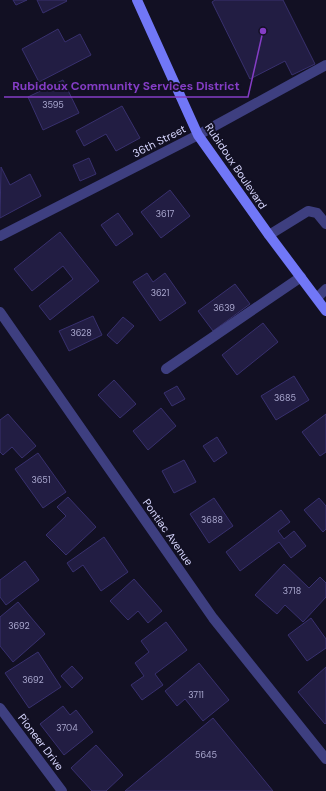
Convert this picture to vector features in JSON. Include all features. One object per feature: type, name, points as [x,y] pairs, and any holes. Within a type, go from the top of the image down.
[{"type":"main road","name":"Rubidoux Boulevard","points":[[137,0],[198,135],[269,236],[326,311]]},
{"type":"street","name":"36th Street","points":[[0,236],[198,135],[326,65]]},
{"type":"street","points":[[269,236],[308,211],[317,213],[326,224]]},
{"type":"street","points":[[166,369],[301,277]]},
{"type":"street","points":[[316,298],[326,289]]},
{"type":"street","name":"Pontiac Avenue","points":[[0,312],[213,618],[326,759]]},
{"type":"street","name":"Pioneer Drive","points":[[0,708],[62,791]]},
{"type":"building","points":[[13,0],[27,0],[16,5]]},
{"type":"building","points":[[37,0],[66,0],[67,1],[43,13]]},
{"type":"building","points":[[215,0],[283,0],[315,64],[292,75],[285,61],[250,79],[212,2]]},
{"type":"building","points":[[58,29],[65,42],[80,34],[91,55],[39,82],[22,49]]},
{"type":"building","points":[[63,80],[79,113],[43,130],[28,97]]},
{"type":"building","points":[[122,106],[140,138],[116,151],[106,134],[84,146],[76,131]]},
{"type":"building","points":[[89,158],[96,174],[80,181],[73,165]]},
{"type":"building","points":[[1,167],[10,185],[30,174],[41,196],[0,218]]},
{"type":"building","points":[[170,190],[190,216],[161,238],[141,212]]},
{"type":"building","points":[[118,213],[133,234],[116,246],[101,225]]},
{"type":"building","points":[[60,232],[99,281],[50,320],[39,306],[73,279],[63,266],[32,291],[14,269]]},
{"type":"building","points":[[147,273],[153,282],[165,273],[186,303],[160,321],[133,282]]},
{"type":"building","points":[[235,284],[250,304],[213,331],[198,311]]},
{"type":"building","points":[[93,316],[102,335],[69,351],[59,331]]},
{"type":"building","points":[[123,317],[134,326],[117,344],[107,335]]},
{"type":"building","points":[[263,323],[278,342],[237,375],[222,355]]},
{"type":"building","points":[[294,376],[309,400],[276,420],[261,396]]},
{"type":"building","points":[[114,380],[136,404],[120,418],[98,395]]},
{"type":"building","points":[[177,386],[185,399],[172,406],[164,393]]},
{"type":"building","points":[[161,408],[176,426],[148,450],[133,431]]},
{"type":"building","points":[[8,414],[36,446],[22,458],[12,447],[3,455],[0,452],[0,420]]},
{"type":"building","points":[[326,414],[326,452],[320,456],[302,432]]},
{"type":"building","points":[[217,437],[227,453],[214,462],[203,446]]},
{"type":"building","points":[[38,453],[66,492],[43,508],[15,469]]},
{"type":"building","points":[[184,460],[196,482],[174,493],[162,471]]},
{"type":"building","points":[[68,497],[96,527],[66,555],[46,535],[66,516],[57,507]]},
{"type":"building","points":[[214,498],[233,526],[209,543],[190,514]]},
{"type":"building","points":[[319,498],[326,506],[326,529],[323,532],[304,510]]},
{"type":"building","points":[[281,510],[290,522],[278,531],[284,539],[294,531],[306,546],[291,558],[279,542],[240,571],[226,552]]},
{"type":"building","points":[[104,537],[128,572],[101,591],[83,565],[73,572],[67,563]]},
{"type":"building","points":[[25,561],[39,580],[6,605],[0,597],[0,580]]},
{"type":"building","points":[[284,564],[309,588],[320,577],[326,583],[326,597],[303,622],[285,605],[277,614],[255,595]]},
{"type":"building","points":[[134,579],[162,611],[148,623],[138,611],[128,620],[110,601]]},
{"type":"building","points":[[18,602],[45,634],[13,662],[0,646],[0,617]]},
{"type":"building","points":[[311,618],[326,639],[326,648],[307,661],[288,635]]},
{"type":"building","points":[[166,622],[187,650],[155,674],[163,685],[142,700],[131,685],[144,676],[135,663],[149,652],[141,641]]},
{"type":"building","points":[[38,652],[61,687],[29,708],[5,673]]},
{"type":"building","points":[[199,663],[229,700],[203,721],[185,699],[177,706],[165,691]]},
{"type":"building","points":[[72,666],[83,678],[72,688],[61,676]]},
{"type":"building","points":[[326,667],[326,723],[325,724],[298,692]]},
{"type":"building","points":[[63,706],[70,715],[76,710],[93,732],[64,755],[40,724]]},
{"type":"building","points":[[213,718],[273,791],[125,791]]},
{"type":"building","points":[[96,745],[123,775],[106,791],[92,791],[71,768]]},
{"type":"place","name":"Rubidoux Community Services District","points":[[263,31]]}]
